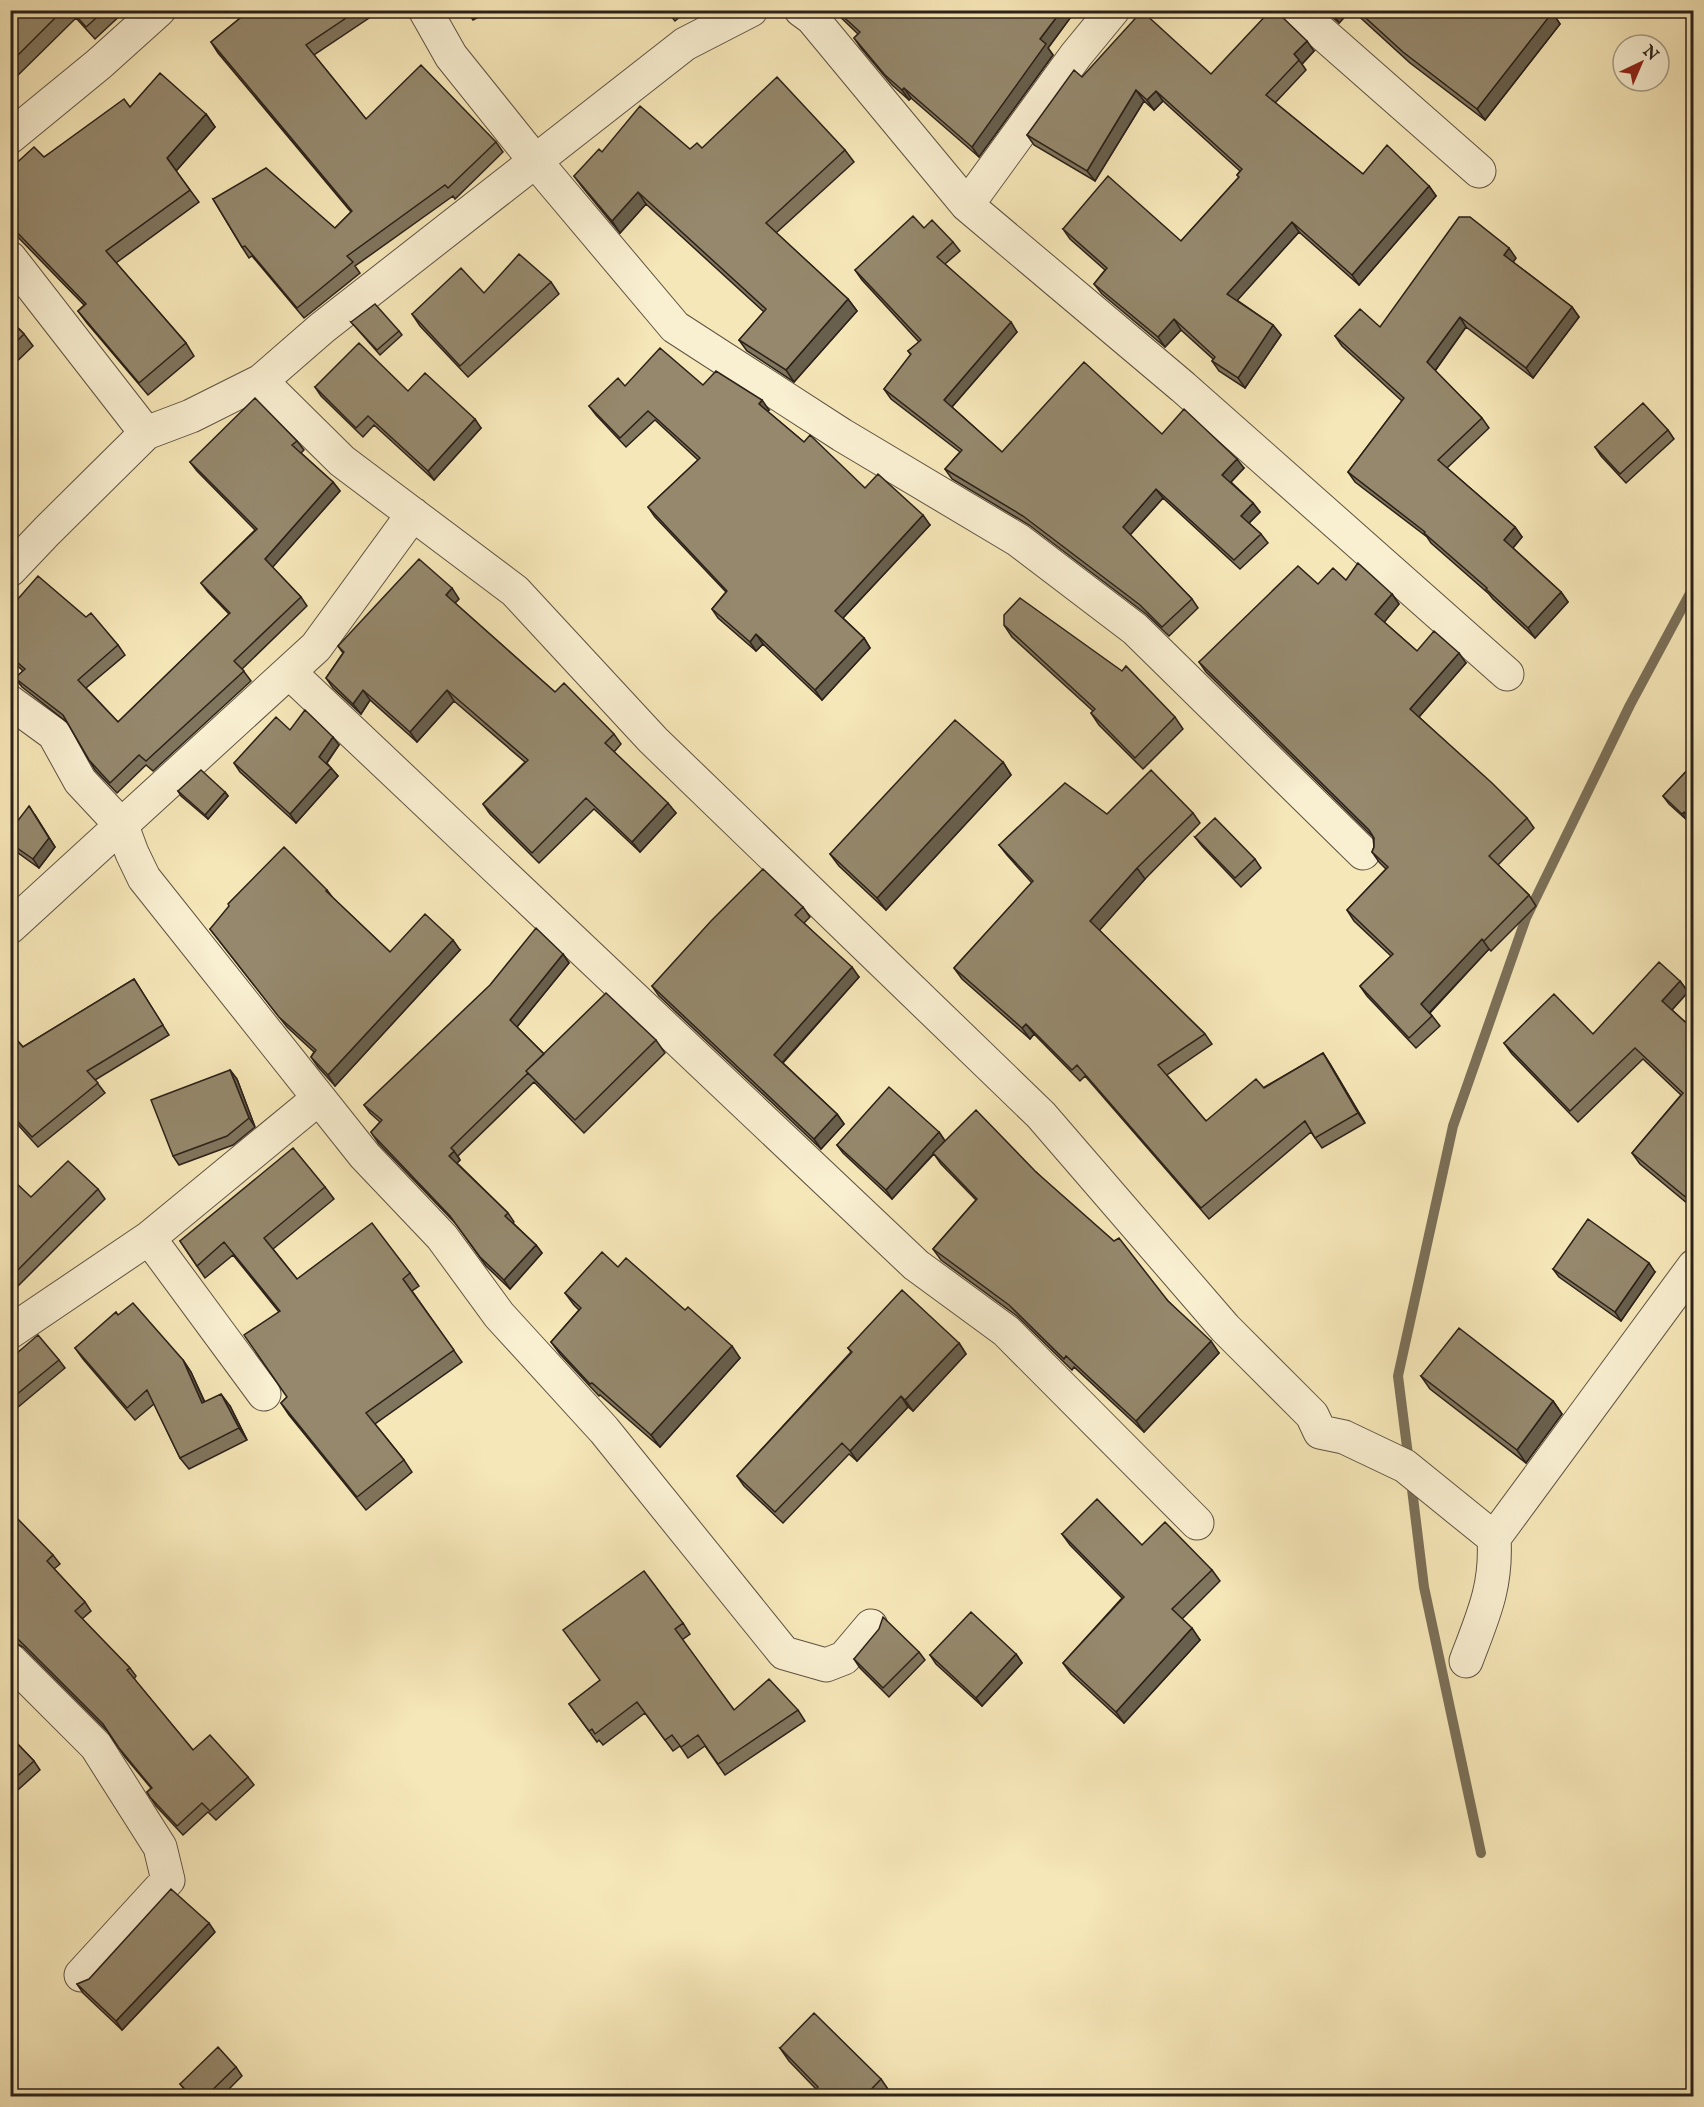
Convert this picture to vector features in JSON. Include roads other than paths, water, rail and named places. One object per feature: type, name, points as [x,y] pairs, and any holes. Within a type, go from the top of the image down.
[{"type":"street","points":[[10,137],[99,64],[159,10]]},
{"type":"street","points":[[425,10],[451,56],[536,162],[675,327],[842,435],[1018,540],[1117,615],[1135,629],[1363,853]]},
{"type":"street","points":[[10,570],[147,433],[191,416],[261,381],[322,328],[685,44],[751,10]]},
{"type":"street","points":[[801,10],[813,18],[967,205],[1183,387],[1508,674]]},
{"type":"street","points":[[967,205],[1076,54],[1113,10]]},
{"type":"street","points":[[1296,10],[1479,171]]},
{"type":"street","points":[[10,258],[147,433]]},
{"type":"street","points":[[261,381],[342,462],[515,591],[653,740],[1041,1115],[1225,1328],[1312,1415],[1318,1431],[1344,1437],[1405,1466],[1494,1538]]},
{"type":"street","points":[[10,927],[316,647],[413,514]]},
{"type":"street","points":[[289,672],[916,1264],[1006,1331],[1197,1523]]},
{"type":"street","points":[[10,702],[54,734],[80,781],[122,826],[144,878],[365,1156],[442,1237],[499,1315],[604,1430],[784,1653],[826,1665],[844,1658],[870,1626]]},
{"type":"street","points":[[10,1332],[148,1238],[319,1098]]},
{"type":"street","points":[[148,1238],[264,1394]]},
{"type":"street","points":[[1466,1661],[1490,1597],[1496,1562],[1494,1538],[1694,1266]]},
{"type":"street","points":[[10,1660],[96,1746],[160,1847],[168,1880],[81,1975]]},
{"type":"waterway","points":[[1409,1463],[1398,1376],[1453,1126],[1526,918],[1630,705],[1694,586]]},
{"type":"waterway","points":[[1411,1481],[1424,1587],[1481,1853]]}]
